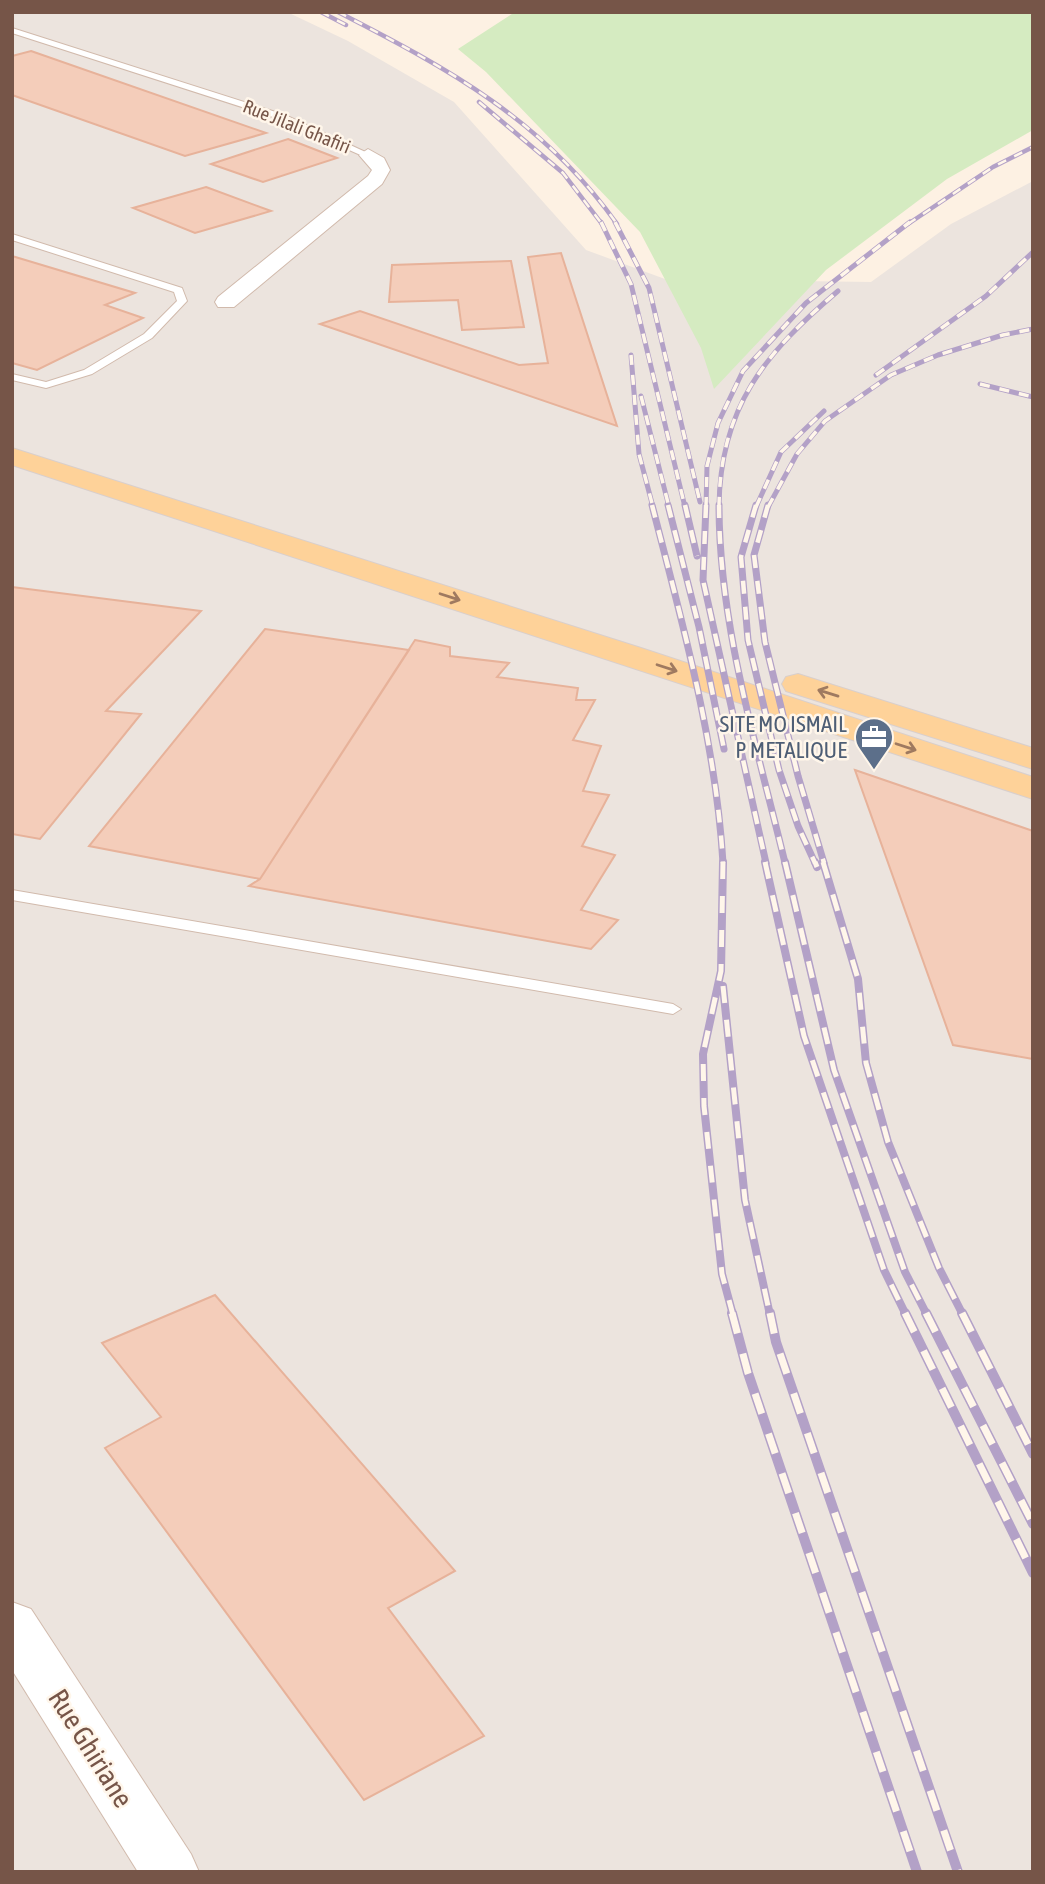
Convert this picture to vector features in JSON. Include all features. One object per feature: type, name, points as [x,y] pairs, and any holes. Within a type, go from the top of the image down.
[{"type":"main road","points":[[12,439],[463,578],[1033,759]]},
{"type":"main road","points":[[12,456],[630,655],[1033,789]]},
{"type":"street","name":"Rue Jilali Ghafiri","points":[[226,302],[375,180],[381,170],[377,162],[368,155]]},
{"type":"street","name":"Rue Ghiriane","points":[[12,1624],[170,1872]]},
{"type":"lane","name":"Rue Jilali Ghafiri","points":[[12,30],[282,117],[368,155]]},
{"type":"lane","points":[[12,237],[178,290],[182,301],[148,336],[88,372],[46,385],[12,377]]},
{"type":"lane","points":[[12,895],[673,1009]]},
{"type":"shaded area","points":[[12,12],[287,12],[348,41],[454,102],[586,250],[665,279],[871,282],[951,224],[1033,181],[1033,1872],[12,1872]]},
{"type":"green space","points":[[515,12],[1033,12],[1033,130],[947,179],[826,270],[714,389],[701,348],[640,232],[486,72],[458,49]]},
{"type":"building","points":[[31,51],[266,133],[185,156],[12,95],[12,56]]},
{"type":"building","points":[[288,139],[337,158],[263,182],[211,164]]},
{"type":"building","points":[[206,187],[271,211],[195,233],[133,208]]},
{"type":"building","points":[[561,253],[617,426],[320,324],[360,311],[519,365],[548,363],[528,257]]},
{"type":"building","points":[[12,256],[135,293],[105,305],[143,318],[37,370],[12,363]]},
{"type":"building","points":[[511,261],[524,327],[462,330],[458,300],[389,302],[392,265]]},
{"type":"building","points":[[12,587],[201,611],[106,711],[141,714],[40,839],[12,834]]},
{"type":"building","points":[[265,629],[409,650],[260,879],[89,846]]},
{"type":"building","points":[[415,640],[450,647],[450,656],[509,663],[497,677],[578,688],[576,700],[595,700],[573,740],[601,746],[583,791],[609,795],[582,846],[615,855],[581,910],[618,920],[591,949],[249,886],[260,879]]},
{"type":"building","points":[[855,770],[1033,831],[1033,1059],[953,1045]]},
{"type":"building","points":[[215,1295],[455,1571],[388,1608],[484,1736],[364,1800],[105,1448],[161,1417],[102,1343]]},
{"type":"railway","points":[[321,12],[346,25]]},
{"type":"railway","points":[[338,12],[418,55],[491,100],[558,155],[617,224]]},
{"type":"railway","points":[[479,102],[563,173],[602,224]]},
{"type":"railway","points":[[908,224],[993,167],[1033,147]]},
{"type":"railway","points":[[615,222],[649,288],[700,502]]},
{"type":"railway","points":[[706,507],[707,466],[718,423],[743,371],[806,303],[910,222]]},
{"type":"railway","points":[[602,224],[631,284],[685,507]]},
{"type":"railway","points":[[876,375],[986,296],[1033,252]]},
{"type":"railway","points":[[719,506],[721,472],[728,440],[751,385],[789,337],[838,291]]},
{"type":"railway","points":[[768,507],[797,454],[825,421],[891,375],[938,355],[1003,335],[1033,329]]},
{"type":"railway","points":[[631,355],[639,454],[653,507]]},
{"type":"railway","points":[[980,384],[1033,397]]},
{"type":"railway","points":[[641,396],[669,507]]},
{"type":"railway","points":[[756,507],[781,452],[824,411]]},
{"type":"railway","points":[[652,505],[686,638],[705,727],[723,863]]},
{"type":"railway","points":[[668,505],[699,627],[724,749]]},
{"type":"railway","points":[[685,505],[697,556]]},
{"type":"railway","points":[[706,505],[703,580],[766,863]]},
{"type":"railway","points":[[756,505],[741,557],[748,640],[779,770],[798,826],[815,863]]},
{"type":"railway","points":[[768,505],[754,555],[765,642],[798,776],[824,863]]},
{"type":"railway","points":[[719,506],[725,596],[732,641],[785,863]]},
{"type":"railway","points":[[765,862],[804,1036],[884,1270],[906,1315]]},
{"type":"railway","points":[[785,862],[834,1070],[905,1272],[927,1315]]},
{"type":"railway","points":[[815,862],[817,867]]},
{"type":"railway","points":[[823,862],[858,979],[866,1063],[888,1142],[939,1268],[963,1315]]},
{"type":"railway","points":[[723,863],[721,971],[703,1054],[704,1106],[722,1274],[733,1315]]},
{"type":"railway","points":[[723,986],[745,1200],[770,1315]]},
{"type":"railway","points":[[732,1313],[748,1373],[917,1872]]},
{"type":"railway","points":[[770,1313],[776,1342],[958,1872]]},
{"type":"railway","points":[[905,1313],[1033,1573]]},
{"type":"railway","points":[[926,1313],[1033,1524]]},
{"type":"railway","points":[[962,1313],[1033,1454]]},
{"type":"place","name":"SITE MO ISMAIL P METALIQUE","points":[[874,771]]}]
